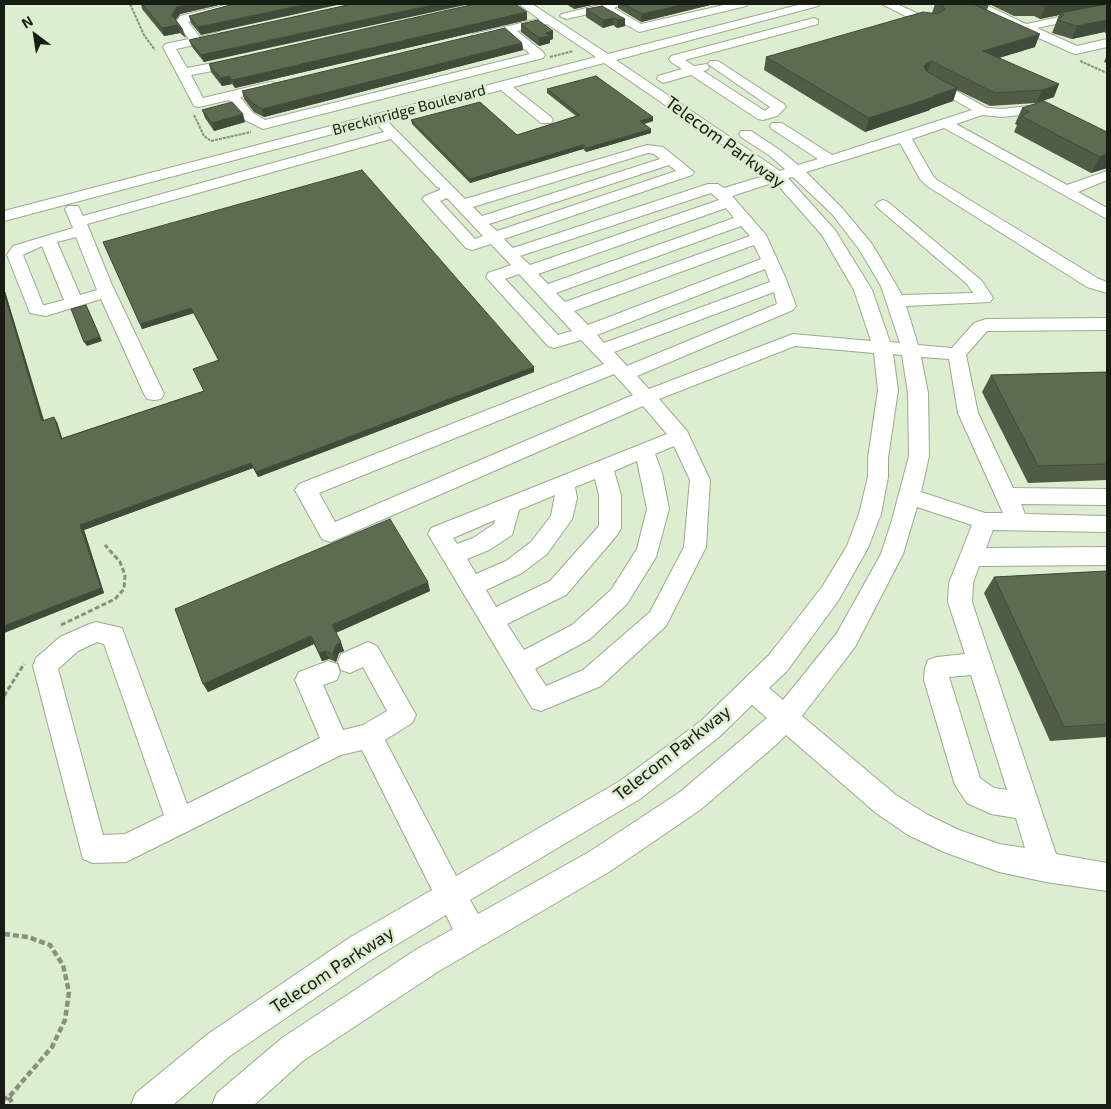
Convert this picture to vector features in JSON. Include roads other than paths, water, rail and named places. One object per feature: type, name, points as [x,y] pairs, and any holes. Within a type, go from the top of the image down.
[{"type":"street","points":[[197,40],[182,22],[184,18],[244,4]]},
{"type":"street","name":"Telecom Parkway","points":[[525,4],[549,20],[640,64]]},
{"type":"street","points":[[566,16],[618,4]]},
{"type":"street","points":[[604,7],[639,28],[742,4]]},
{"type":"street","name":"Breckinridge Boulevard","points":[[4,206],[67,194],[610,51],[786,7],[814,4]]},
{"type":"street","points":[[888,4],[923,21],[939,19],[944,15],[927,7]]},
{"type":"street","points":[[978,4],[974,5],[1076,50],[1107,43]]},
{"type":"street","points":[[553,7],[580,26]]},
{"type":"street","points":[[786,7],[826,30]]},
{"type":"street","points":[[1024,28],[1107,10]]},
{"type":"street","points":[[460,41],[549,20]]},
{"type":"street","points":[[714,64],[778,107],[772,113],[763,116],[675,59],[814,22]]},
{"type":"street","points":[[232,95],[248,116],[263,125],[539,54],[507,29]]},
{"type":"street","points":[[235,32],[169,47],[199,103],[279,84]]},
{"type":"street","name":"Telecom Parkway","points":[[148,1105],[219,1045],[360,949],[630,790],[710,729],[783,656],[830,594],[857,548],[870,514],[878,477],[878,458],[888,390],[883,348],[863,290],[829,232],[777,176],[610,51]]},
{"type":"street","name":"Breckinridge Boulevard","points":[[377,113],[503,85],[610,51]]},
{"type":"street","points":[[183,73],[254,58]]},
{"type":"street","points":[[693,70],[732,59]]},
{"type":"street","name":"Telecom Parkway","points":[[678,89],[659,76],[693,70]]},
{"type":"street","points":[[928,80],[972,102],[981,108],[980,110]]},
{"type":"street","points":[[503,85],[546,120]]},
{"type":"street","points":[[519,265],[725,198],[777,176],[831,161],[980,110],[1002,113],[1043,109],[1066,118]]},
{"type":"street","points":[[377,113],[382,122],[646,397],[680,436],[700,480],[695,547],[658,619],[592,678],[540,700],[439,534],[680,436]]},
{"type":"street","points":[[945,123],[1107,214]]},
{"type":"street","name":"Telecom Parkway","points":[[229,1105],[293,1050],[428,960],[599,862],[690,801],[768,736],[785,718],[846,640],[892,554],[919,456],[920,425],[918,393],[911,350],[890,286],[866,247],[837,211],[775,153],[734,126]]},
{"type":"street","points":[[777,126],[831,161]]},
{"type":"street","points":[[107,292],[46,311],[36,309],[15,254],[19,249],[48,240],[80,226],[394,134]]},
{"type":"street","points":[[904,137],[927,180],[1084,278],[1107,288]]},
{"type":"street","points":[[447,188],[430,199],[472,245],[687,172],[658,150],[647,149],[463,205]]},
{"type":"street","points":[[478,222],[671,160]]},
{"type":"street","points":[[1066,191],[1107,175]]},
{"type":"street","points":[[770,260],[585,333],[554,342],[494,277],[519,265],[712,187],[725,198],[759,238],[770,260],[780,284],[787,306],[306,490],[330,532],[646,397],[792,340],[957,354]]},
{"type":"street","points":[[67,194],[107,292],[154,394]]},
{"type":"street","name":"Breckinridge Boulevard","points":[[4,216],[67,194]]},
{"type":"street","points":[[883,205],[974,281],[984,298],[895,301]]},
{"type":"street","points":[[544,291],[744,219]]},
{"type":"street","points":[[562,309],[759,238]]},
{"type":"street","points":[[48,240],[74,302]]},
{"type":"street","points":[[602,350],[780,284]]},
{"type":"street","points":[[1018,522],[968,413],[957,354],[980,326],[986,324],[1107,324]]},
{"type":"street","points":[[519,665],[581,632],[619,596],[648,551],[658,509],[652,472],[644,451]]},
{"type":"street","points":[[492,620],[558,588],[610,528],[610,495],[603,467]]},
{"type":"street","points":[[471,586],[514,567],[539,548],[561,519],[566,498],[564,483]]},
{"type":"street","points":[[909,496],[985,522],[1107,524]]},
{"type":"street","points":[[1006,496],[1107,497]]},
{"type":"street","points":[[985,522],[961,583],[960,602],[1046,868]]},
{"type":"street","points":[[971,557],[1107,556]]},
{"type":"street","points":[[180,822],[113,635],[96,632],[69,644],[45,666],[93,849],[126,848],[180,822],[336,744],[369,736],[403,715],[368,653],[308,680],[336,744]]},
{"type":"street","points":[[980,664],[937,668],[937,680],[969,785],[977,794],[991,802],[1026,806]]},
{"type":"street","points":[[751,689],[886,804],[918,825],[954,842],[999,858],[1046,868],[1107,877]]},
{"type":"street","points":[[369,736],[451,896],[473,934]]}]
